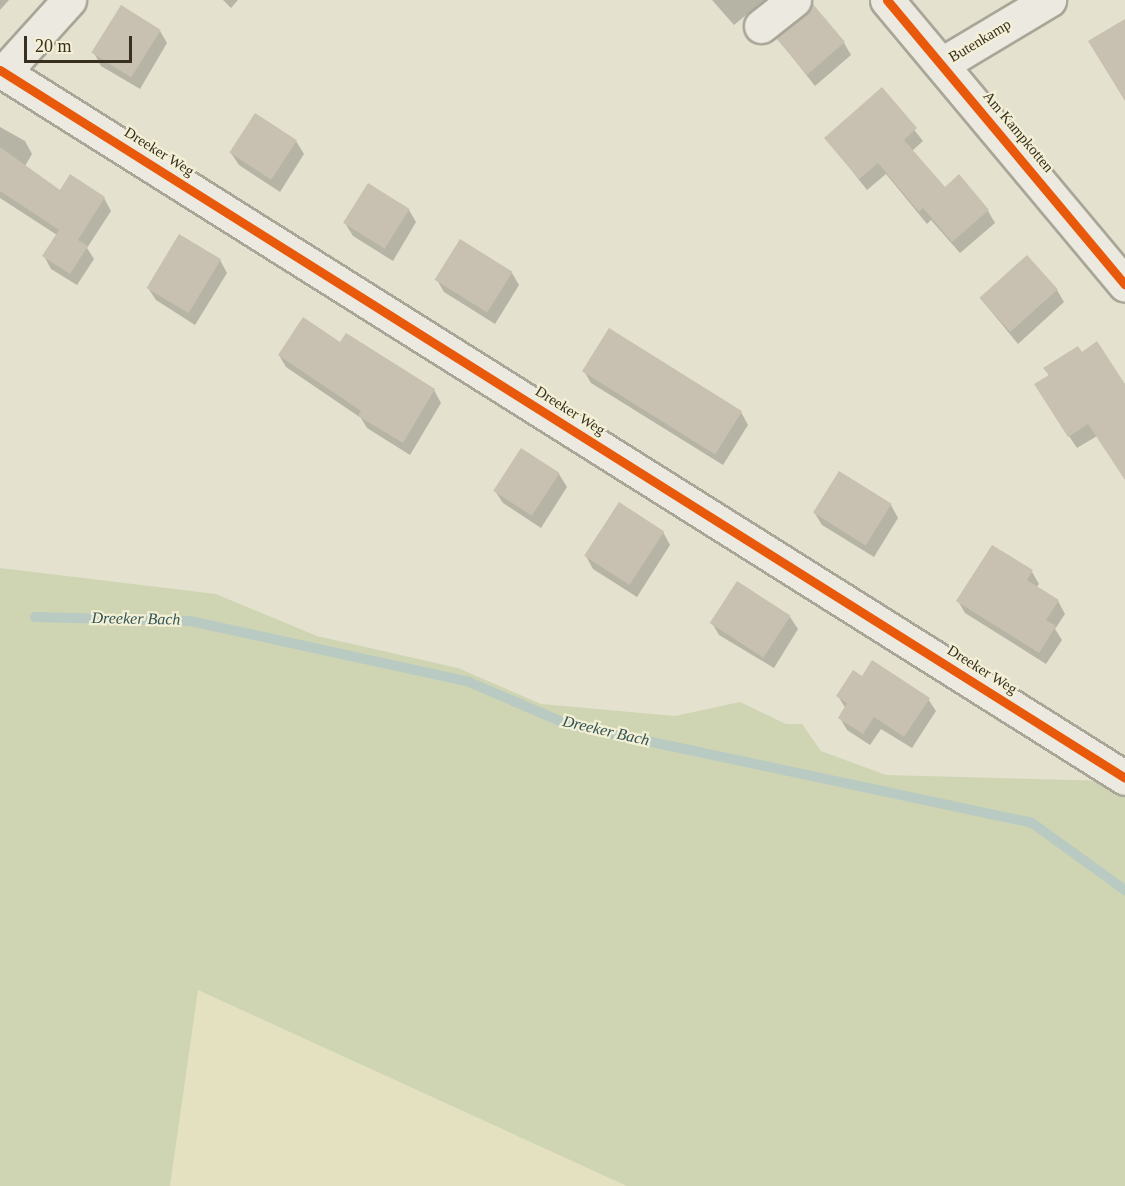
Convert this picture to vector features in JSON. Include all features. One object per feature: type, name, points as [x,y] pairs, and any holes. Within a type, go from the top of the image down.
[{"type":"street","name":"Dreeker Weg","points":[[69,0],[2,71],[1125,778]]},
{"type":"street","points":[[761,26],[794,0]]},
{"type":"street","name":"Am Kampkotten","points":[[887,0],[1125,285]]},
{"type":"street","name":"Butenkamp","points":[[942,64],[1049,0]]},
{"type":"shaded area","points":[[198,990],[627,1186],[170,1186]]},
{"type":"green space","points":[[0,568],[216,594],[317,636],[458,668],[541,704],[675,716],[740,702],[786,724],[802,724],[821,751],[886,775],[1107,781],[1125,791],[1125,1186],[627,1186],[198,990],[170,1186],[0,1186]]},
{"type":"building","points":[[812,3],[845,42],[807,75],[776,38],[806,15]]},
{"type":"building","points":[[121,5],[161,30],[131,77],[91,52]]},
{"type":"building","points":[[1125,19],[1125,101],[1088,41]]},
{"type":"building","points":[[882,87],[917,128],[904,140],[945,187],[959,174],[989,210],[952,242],[923,208],[919,212],[878,163],[859,179],[824,138]]},
{"type":"building","points":[[255,113],[297,140],[271,180],[229,152]]},
{"type":"building","points":[[0,147],[60,190],[70,174],[105,197],[78,240],[88,246],[70,274],[42,256],[59,230],[0,191]]},
{"type":"building","points":[[368,183],[410,209],[385,249],[343,223]]},
{"type":"building","points":[[179,234],[221,259],[189,313],[147,288]]},
{"type":"building","points":[[460,239],[513,272],[487,313],[435,280]]},
{"type":"building","points":[[1027,255],[1058,289],[1010,332],[979,298]]},
{"type":"building","points":[[303,317],[340,342],[346,333],[435,389],[403,443],[358,416],[361,411],[278,355]]},
{"type":"building","points":[[609,328],[742,411],[715,454],[582,371]]},
{"type":"building","points":[[1097,341],[1125,384],[1125,480],[1088,424],[1068,437],[1034,384],[1049,375],[1043,368],[1078,346],[1082,352]]},
{"type":"building","points":[[521,448],[560,473],[532,516],[493,491]]},
{"type":"building","points":[[839,471],[892,504],[866,545],[813,513]]},
{"type":"building","points":[[619,502],[664,531],[629,585],[584,556]]},
{"type":"building","points":[[992,545],[1033,570],[1027,580],[1059,600],[1046,620],[1056,626],[1039,653],[956,601]]},
{"type":"building","points":[[737,581],[791,616],[763,658],[710,623]]},
{"type":"building","points":[[872,660],[930,698],[904,737],[874,717],[863,734],[838,718],[847,703],[836,696],[853,670],[862,676]]},
{"type":"waterway","name":"Dreeker Bach","points":[[35,617],[190,621],[469,682],[567,724],[1032,823],[1125,890]]},
{"type":"cycle path","points":[[887,0],[1125,285]]},
{"type":"cycle path","points":[[0,70],[1125,778]]}]
